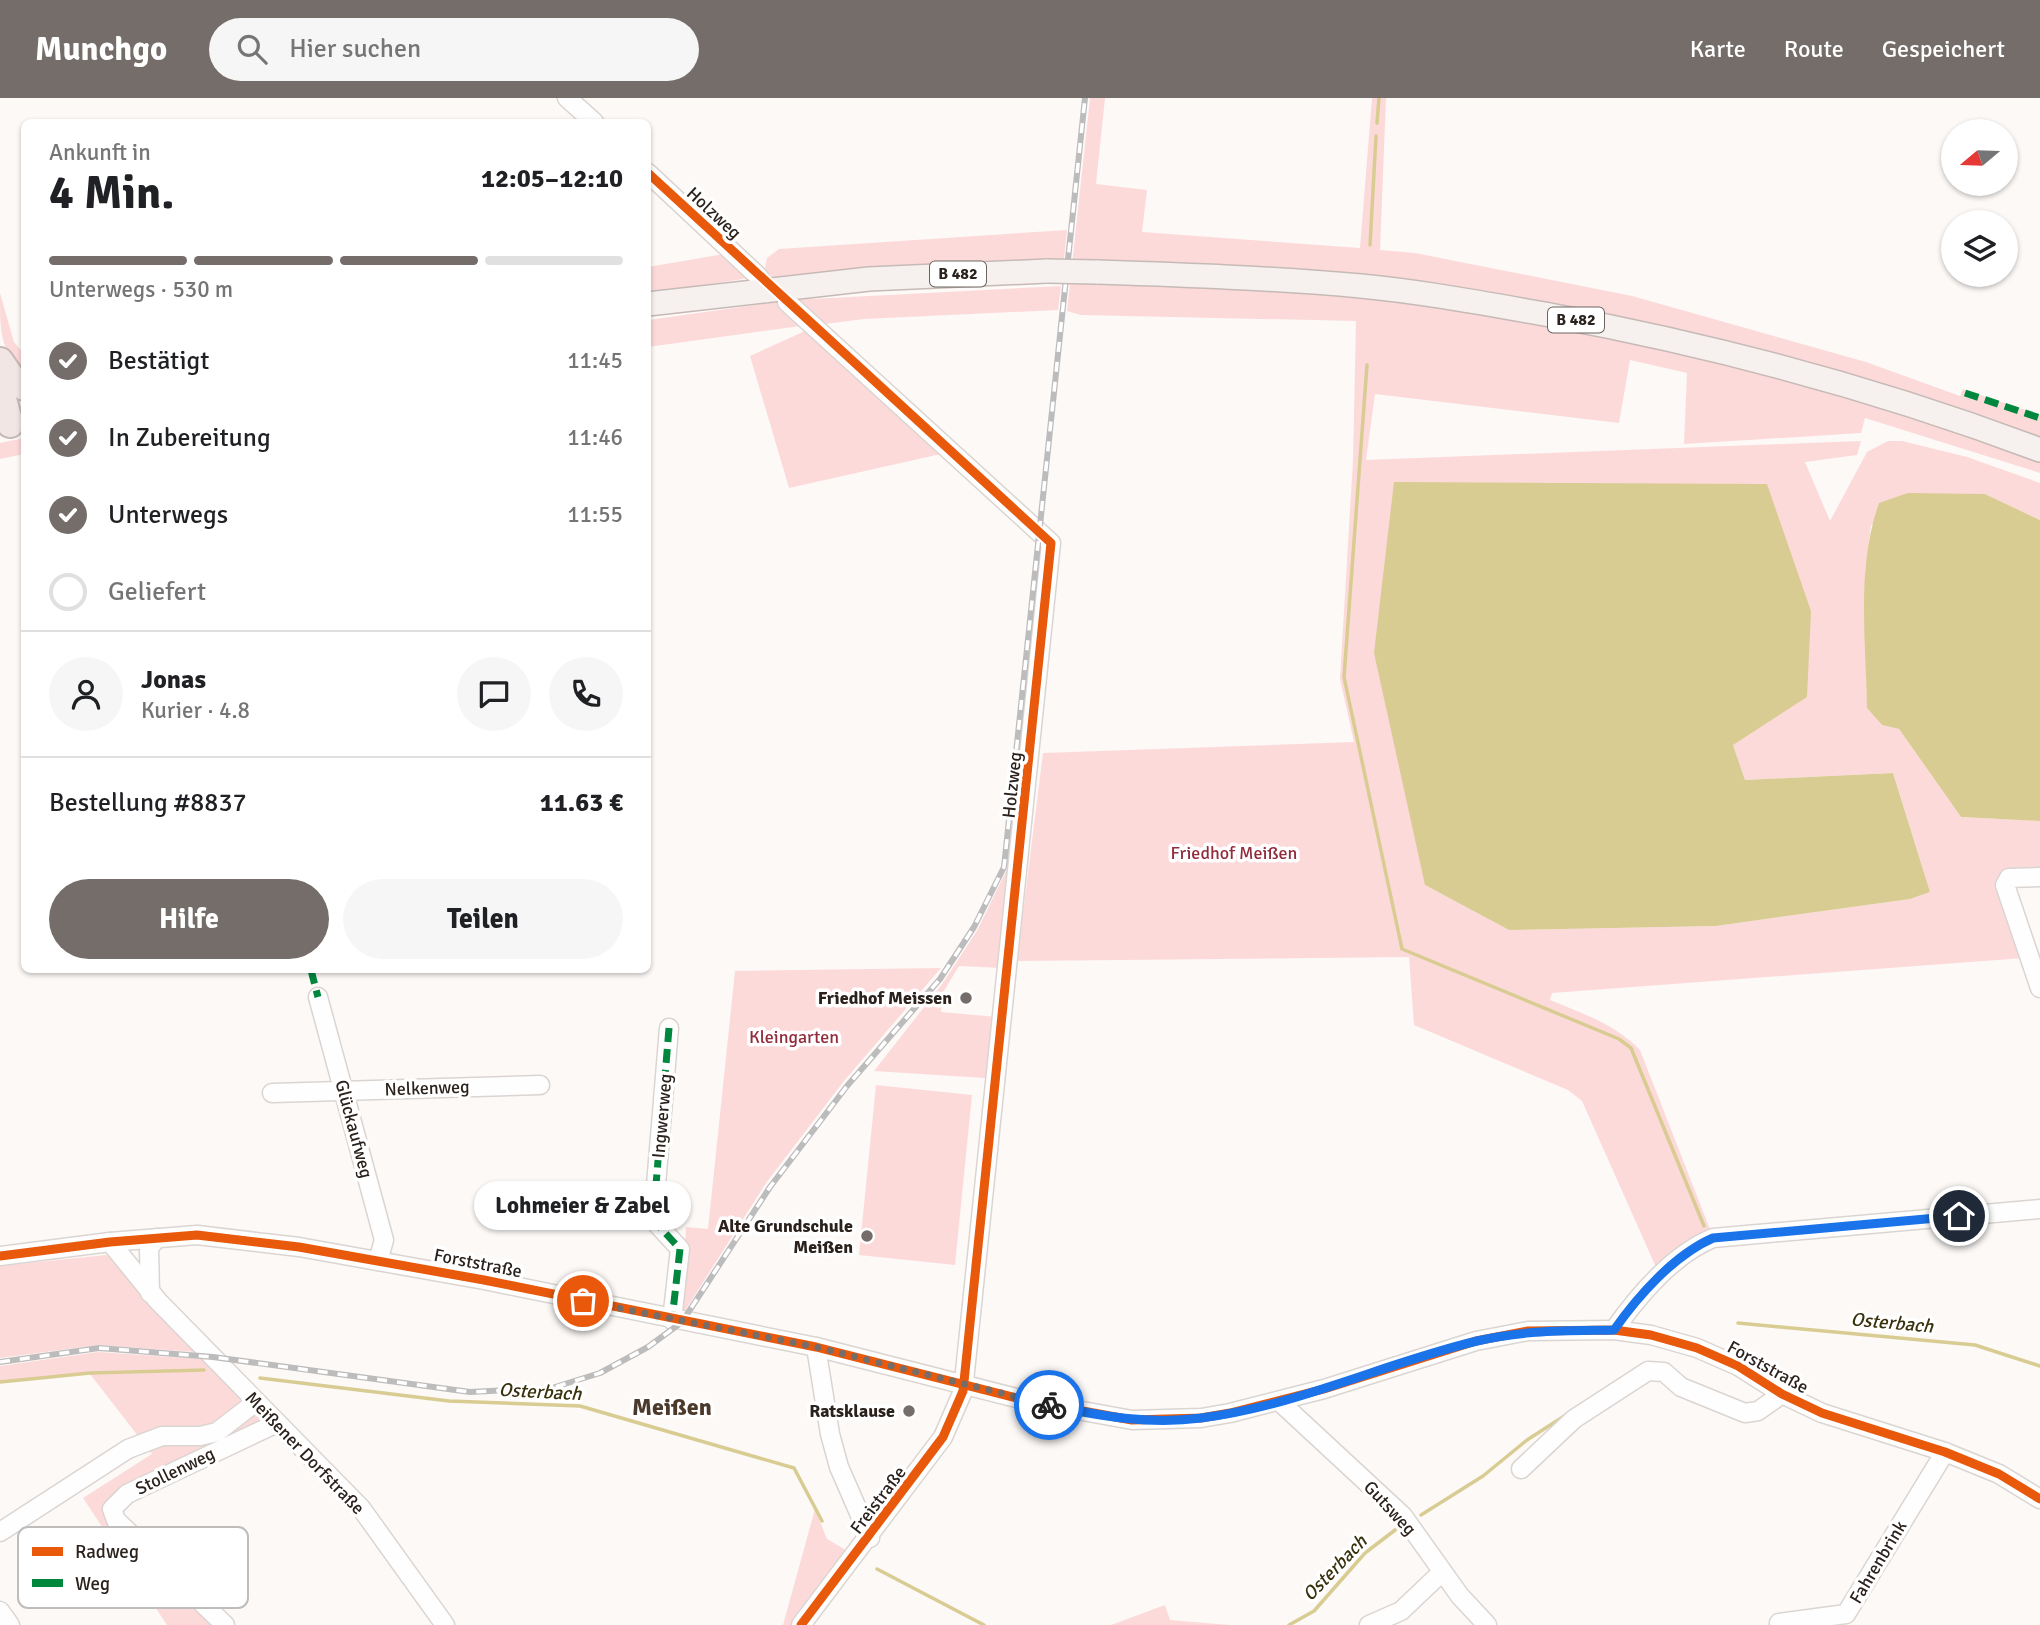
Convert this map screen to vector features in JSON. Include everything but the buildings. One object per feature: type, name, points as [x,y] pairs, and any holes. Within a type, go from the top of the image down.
[{"type":"highway","points":[[0,361],[11,377],[21,385]]},
{"type":"highway","points":[[0,388],[11,423]]},
{"type":"main road","name":"B 482","points":[[651,304],[869,279],[1046,271],[1363,286],[1476,302],[1631,330],[1810,374],[1908,403],[2040,450]]},
{"type":"street","points":[[567,98],[591,119]]},
{"type":"street","name":"Holzweg","points":[[651,176],[759,277]]},
{"type":"street","name":"Holzweg","points":[[787,302],[1051,543],[964,1385]]},
{"type":"street","points":[[2040,877],[2010,878],[2005,885],[2040,988]]},
{"type":"street","name":"Glückaufweg","points":[[318,998],[384,1240],[378,1261]]},
{"type":"street","name":"Ingwerweg","points":[[669,1028],[654,1209],[657,1224],[680,1249],[672,1320]]},
{"type":"street","name":"Nelkenweg","points":[[272,1093],[540,1085]]},
{"type":"street","points":[[1614,1330],[1636,1301],[1667,1271],[1693,1249],[1713,1238],[2040,1209]]},
{"type":"street","name":"Forststraße","points":[[110,1242],[197,1235],[378,1261],[816,1347],[1041,1404],[1132,1420],[1201,1418],[1280,1402],[1476,1341],[1528,1331],[1614,1330],[1651,1335],[1697,1348],[1738,1366],[1782,1394],[1822,1413],[1945,1452],[1999,1474],[2040,1499]]},
{"type":"street","points":[[150,1293],[149,1248],[156,1238]]},
{"type":"street","points":[[0,1256],[110,1242]]},
{"type":"street","name":"Meißener Dorfstraße","points":[[110,1242],[150,1293],[361,1508],[445,1625]]},
{"type":"street","points":[[816,1347],[830,1434],[839,1467],[870,1538]]},
{"type":"street","points":[[1521,1469],[1574,1419],[1648,1371],[1664,1372],[1681,1387],[1745,1413],[1758,1410],[1782,1394]]},
{"type":"street","name":"Freistraße","points":[[801,1625],[870,1538],[943,1437],[964,1385]]},
{"type":"street","points":[[0,1532],[128,1449],[162,1436],[200,1436],[217,1432],[256,1402]]},
{"type":"street","name":"Gutsweg","points":[[1280,1402],[1403,1516],[1441,1572],[1487,1625]]},
{"type":"street","name":"Stollenweg","points":[[123,1527],[116,1520],[112,1509],[127,1494],[277,1423]]},
{"type":"street","name":"Fahrenbrink","points":[[1779,1623],[1843,1619],[1945,1452]]},
{"type":"street","points":[[1369,1625],[1401,1611],[1441,1572]]},
{"type":"street","name":"Stollenweg","points":[[207,1608],[225,1625]]},
{"type":"street","points":[[0,1611],[10,1625]]},
{"type":"green space","name":"Friedhof Meißen","points":[[1090,98],[1105,98],[1096,184],[1147,190],[1142,232],[1360,248],[1372,98],[1386,98],[1380,250],[1415,253],[1632,296],[1866,362],[1960,396],[1963,389],[2040,415],[2040,473],[1865,418],[1861,433],[1684,444],[1687,373],[1630,360],[1619,423],[1375,394],[1366,460],[1861,441],[1857,455],[1805,462],[1830,521],[1867,452],[1888,441],[1902,441],[1967,457],[2040,483],[2040,520],[1985,494],[1871,525],[1865,572],[1867,708],[1882,725],[1899,729],[1961,817],[2040,821],[2040,872],[2008,873],[2024,958],[1552,993],[1550,1000],[1620,1033],[1640,1050],[1711,1232],[1659,1274],[1582,1101],[1568,1090],[1414,1025],[1409,957],[1017,961],[1043,753],[1354,742],[1340,679],[1353,460],[1356,321],[1081,315],[1067,311]],"holes":[[[1733,745],[1745,780],[1893,773],[1930,892],[1910,899],[1716,926],[1509,930],[1425,885]]]},
{"type":"green space","points":[[1067,230],[1064,259],[763,278],[767,258],[779,249]]},
{"type":"green space","points":[[724,254],[749,278],[651,294],[651,266]]},
{"type":"green space","points":[[1061,286],[1058,310],[864,319],[817,325],[792,300]]},
{"type":"green space","points":[[0,293],[14,342],[21,350],[21,374],[6,348],[0,320]]},
{"type":"green space","points":[[777,302],[800,326],[651,347],[651,320]]},
{"type":"green space","points":[[805,331],[941,454],[789,488],[750,356]]},
{"type":"green space","points":[[21,439],[21,455],[0,459],[0,443]]},
{"type":"green space","points":[[1007,869],[1013,869],[1001,968],[959,966],[942,994],[941,1012],[1009,1018],[1000,1079],[874,1071],[943,983],[978,929]]},
{"type":"green space","name":"Kleingarten","points":[[941,968],[844,1081],[766,1183],[681,1317],[686,1227],[708,1229],[735,971]]},
{"type":"green space","points":[[876,1085],[972,1095],[955,1265],[859,1255]]},
{"type":"green space","points":[[106,1255],[195,1352],[98,1345],[0,1358],[0,1266]]},
{"type":"green space","points":[[98,1352],[201,1359],[265,1425],[106,1515],[118,1527],[102,1527],[83,1498],[152,1454],[90,1374],[0,1382],[0,1366]]},
{"type":"green space","points":[[815,1509],[827,1539],[851,1553],[796,1625],[783,1625]]},
{"type":"green space","points":[[1165,1605],[1170,1620],[1230,1625],[1111,1625]]},
{"type":"green space","points":[[156,1608],[198,1608],[215,1625],[167,1625]]},
{"type":"shaded area","points":[[1394,482],[1767,484],[1811,611],[1807,697],[1733,745],[1745,780],[1893,773],[1930,892],[1910,899],[1716,926],[1509,930],[1425,885],[1374,653]]},
{"type":"shaded area","points":[[1908,493],[1985,494],[2040,520],[2040,821],[1961,817],[1899,729],[1882,725],[1867,708],[1864,604],[1867,553],[1879,503]]},
{"type":"waterway","points":[[1377,123],[1379,98]]},
{"type":"waterway","points":[[1370,245],[1376,136]]},
{"type":"waterway","points":[[1367,365],[1344,677],[1402,949],[1619,1039],[1631,1048],[1704,1226]]},
{"type":"waterway","name":"Osterbach","points":[[1738,1323],[1975,1345],[2040,1366]]},
{"type":"waterway","name":"Osterbach","points":[[0,1382],[90,1373],[204,1370]]},
{"type":"waterway","name":"Osterbach","points":[[260,1378],[449,1401],[580,1406],[794,1468],[822,1521]]},
{"type":"waterway","name":"Osterbach","points":[[1421,1515],[1483,1476],[1527,1440],[1569,1413]]},
{"type":"waterway","name":"Osterbach","points":[[1289,1625],[1314,1611],[1365,1553],[1399,1527]]},
{"type":"waterway","name":"Osterbach","points":[[877,1569],[984,1625]]},
{"type":"railway","points":[[0,1362],[99,1348],[213,1357],[470,1392],[552,1388],[600,1373],[648,1347],[682,1322],[770,1187],[847,1086],[940,979],[974,927],[1004,867],[1085,98]]},
{"type":"marked path","points":[[1965,393],[2040,418]]},
{"type":"marked path","points":[[312,973],[318,997]]},
{"type":"marked path","points":[[669,1028],[654,1209],[657,1224],[680,1249],[672,1320]]},
{"type":"cycle path","points":[[651,176],[1051,543],[963,1391],[943,1437],[801,1625]]},
{"type":"cycle path","points":[[0,1256],[110,1242],[197,1235],[299,1247],[484,1280],[816,1347],[1028,1401],[1132,1420],[1201,1418],[1230,1413],[1324,1389],[1476,1341],[1528,1331],[1614,1330],[1651,1335],[1697,1348],[1738,1366],[1782,1394],[1822,1413],[1945,1452],[1999,1474],[2040,1499]]},
{"type":"way so far","points":[[583,1301],[816,1347],[1049,1405]]},
{"type":"place","name":"Friedhof Meissen","points":[[966,998]]},
{"type":"place","name":"Alte Grundschule Meißen","points":[[867,1236]]},
{"type":"place","name":"Lohmeier & Zabel","points":[[583,1301]]},
{"type":"place","name":"Ratsklause","points":[[909,1411]]},
{"type":"district","name":"Meißen","points":[[672,1407]]},
{"type":"route","points":[[1049,1405],[1132,1420],[1201,1418],[1230,1413],[1280,1402],[1476,1341],[1528,1331],[1614,1330],[1636,1301],[1667,1271],[1693,1249],[1713,1238],[1959,1216]]}]
